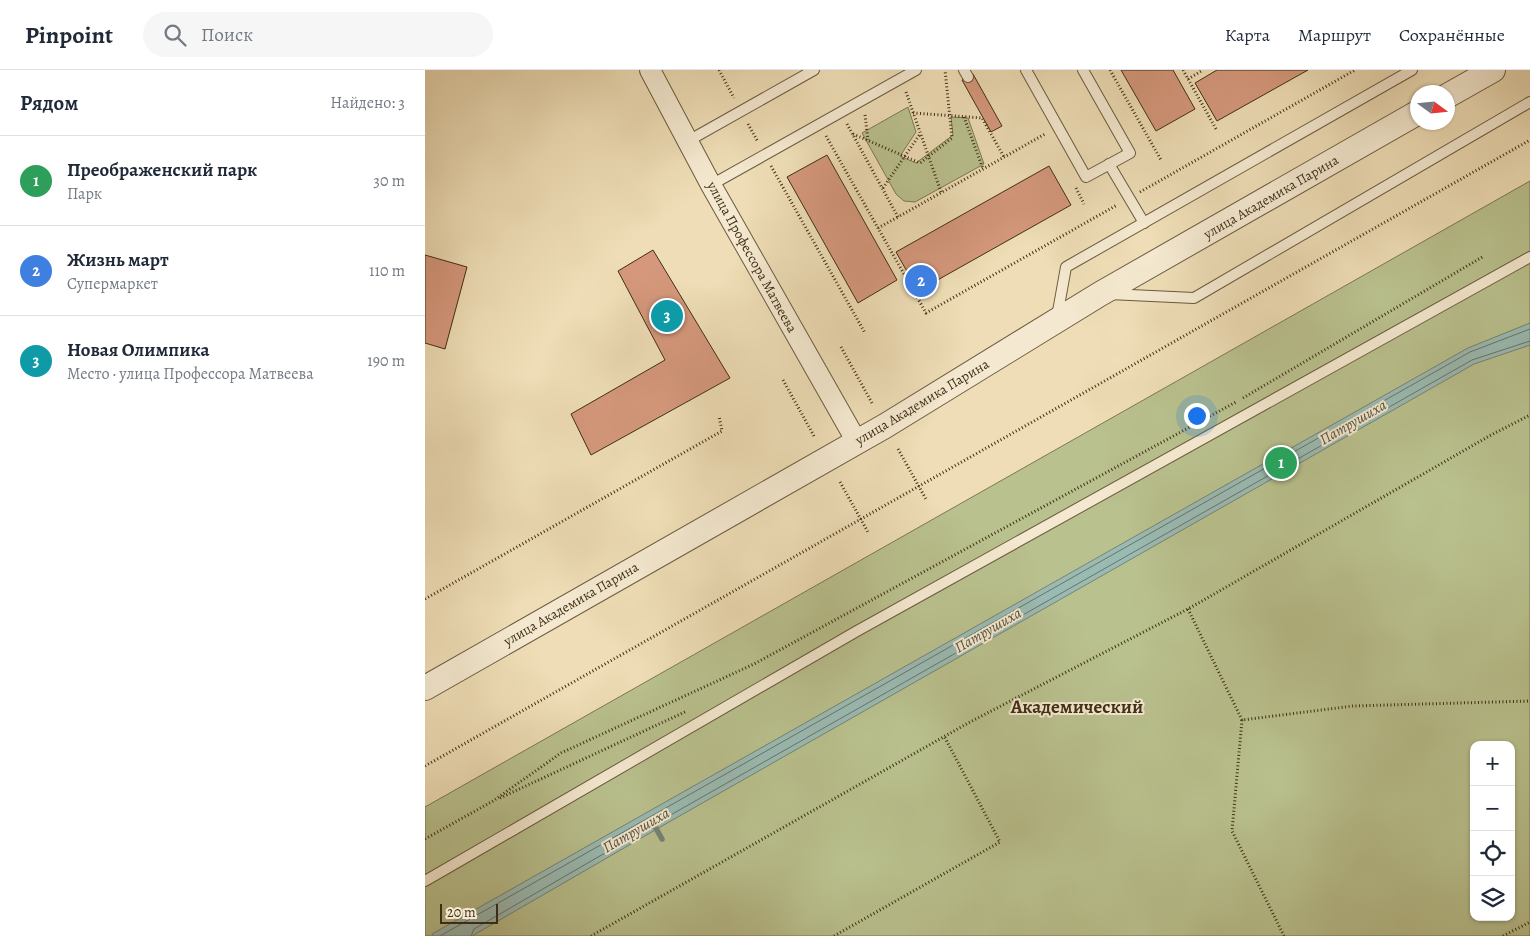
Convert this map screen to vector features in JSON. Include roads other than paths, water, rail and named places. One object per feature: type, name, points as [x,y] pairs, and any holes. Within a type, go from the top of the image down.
[{"type":"street","name":"улица Профессора Матвеева","points":[[650,70],[711,185],[857,442]]},
{"type":"street","points":[[1455,91],[1493,70]]},
{"type":"street","name":"улица Академика Парина","points":[[425,688],[857,442],[1100,294],[1410,117]]},
{"type":"lane","points":[[688,141],[814,70]]},
{"type":"lane","points":[[711,185],[916,70]]},
{"type":"lane","points":[[1027,70],[1086,177],[1130,153],[1083,70]]},
{"type":"lane","points":[[1056,320],[1066,267],[1412,70]]},
{"type":"lane","points":[[1100,294],[1194,298],[1530,102]]},
{"type":"lane","points":[[1109,164],[1144,223]]},
{"type":"lane","points":[[425,881],[857,631],[1530,257]]},
{"type":"water","name":"Патрушиха","points":[[1530,323],[1530,345],[1474,364],[472,936],[433,936],[432,934],[1468,348]]},
{"type":"waterway","name":"Патрушиха","points":[[653,823],[662,839]]},
{"type":"place","name":"Жизнь март","points":[[921,281]]},
{"type":"place","name":"Новая Олимпика","points":[[667,316]]},
{"type":"place","name":"Преображенский парк","points":[[1281,463]]},
{"type":"district","name":"Академический","points":[[1077,707]]}]
